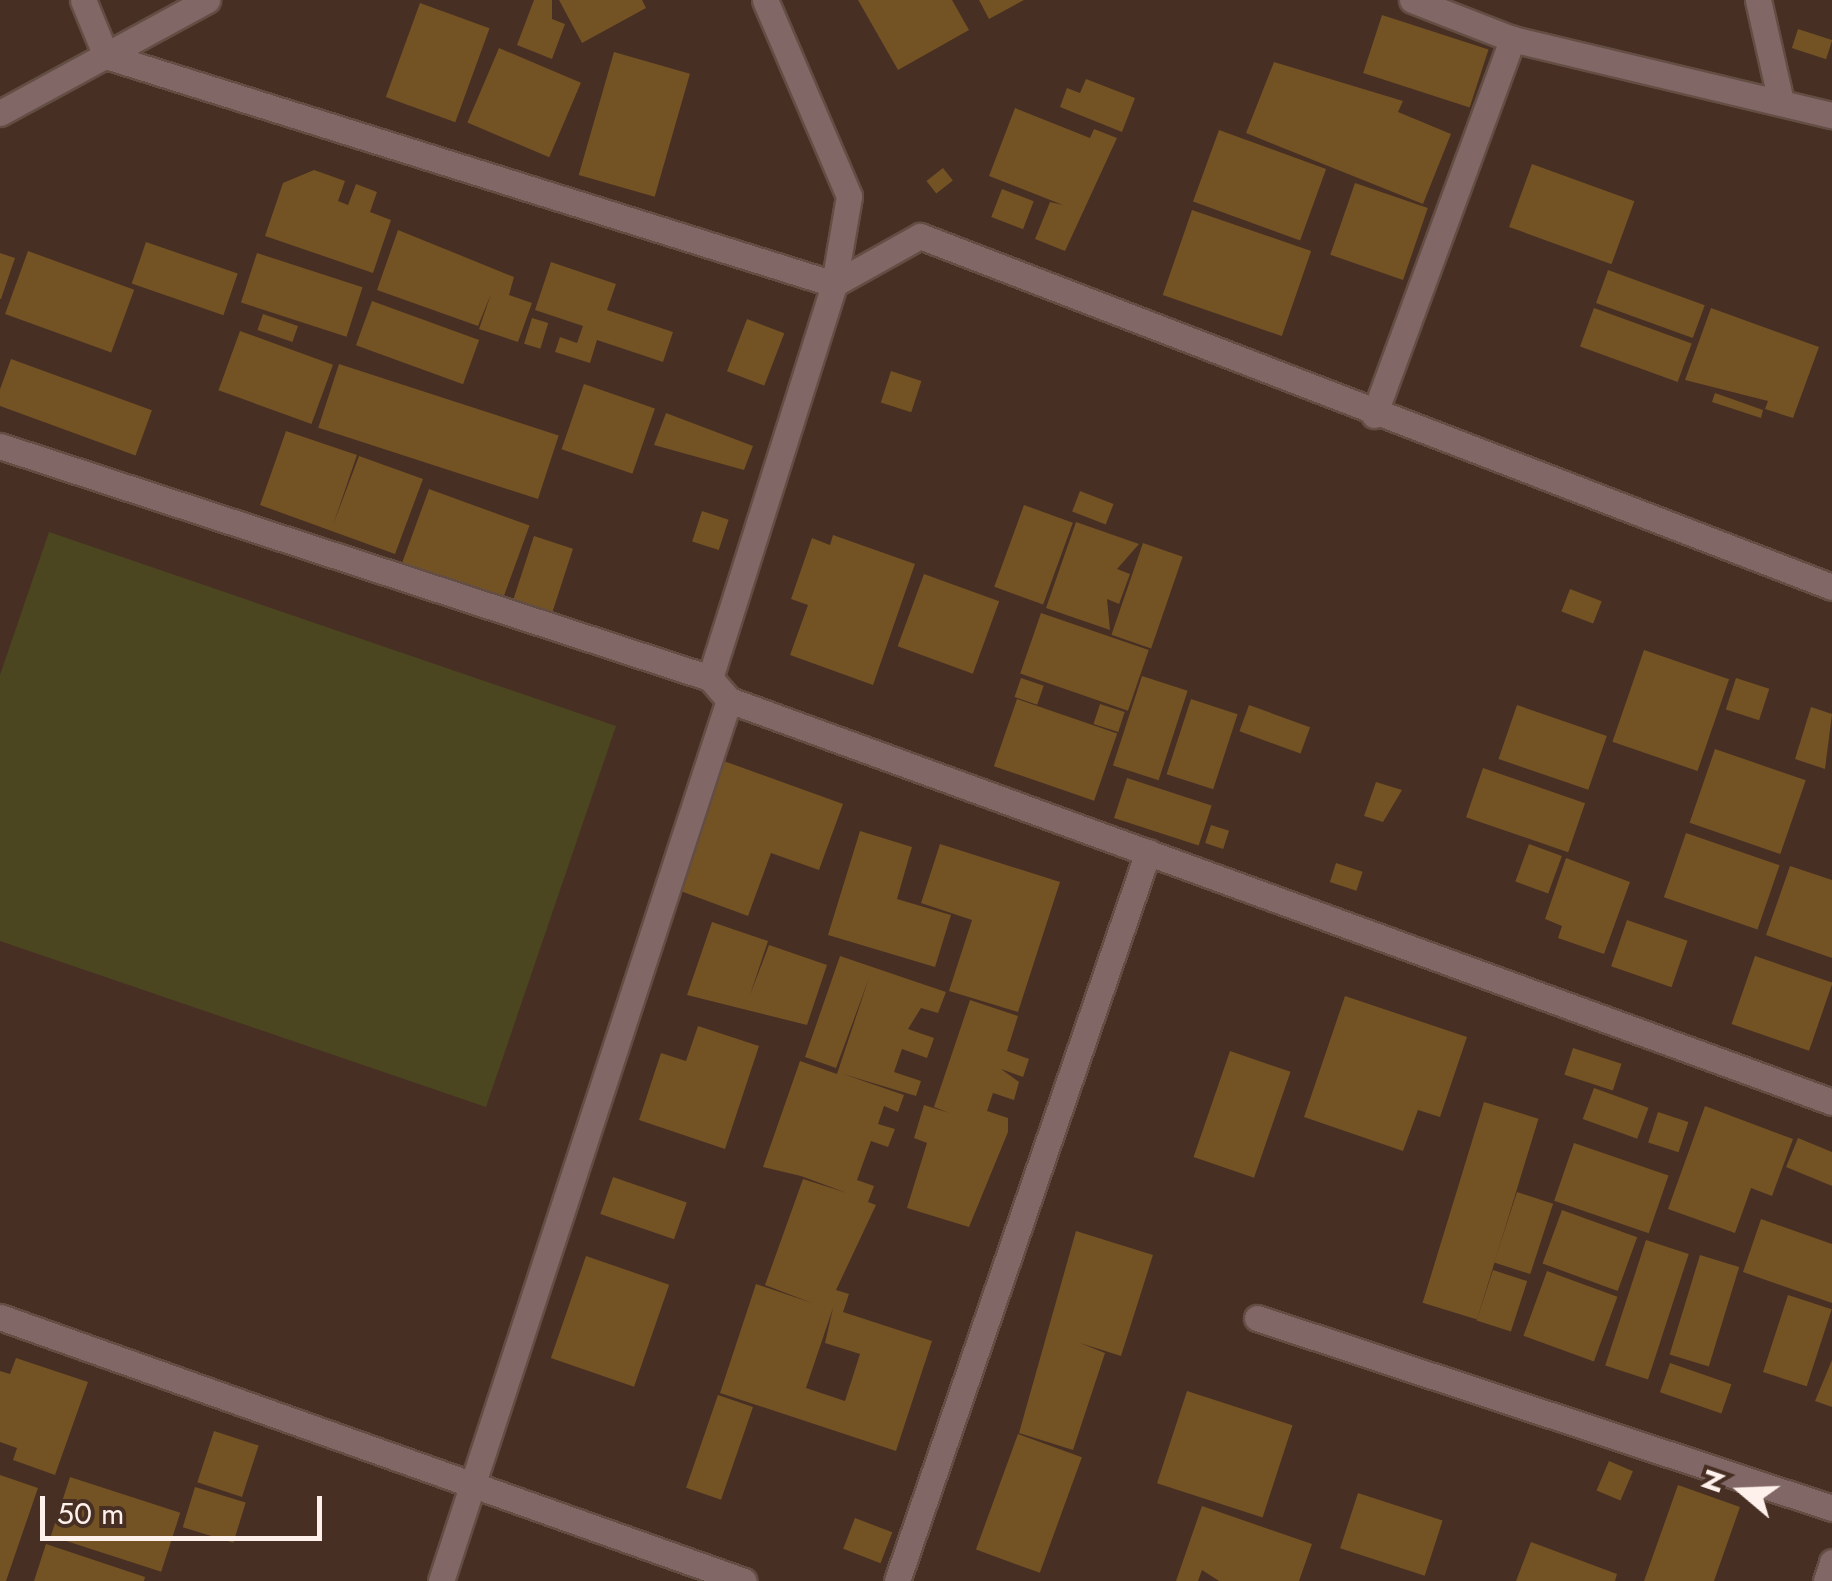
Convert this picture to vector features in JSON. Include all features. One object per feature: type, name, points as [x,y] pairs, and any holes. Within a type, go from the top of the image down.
[{"type":"street","points":[[83,0],[106,56]]},
{"type":"street","points":[[0,113],[207,0]]},
{"type":"street","points":[[710,678],[834,284],[849,196],[764,0]]},
{"type":"street","points":[[1412,0],[1512,39],[1780,98],[1832,115]]},
{"type":"street","points":[[1758,0],[1780,98]]},
{"type":"street","points":[[1374,415],[1512,39]]},
{"type":"street","points":[[106,56],[834,284],[920,236],[1374,415],[1832,587]]},
{"type":"street","points":[[0,446],[710,678],[729,700],[1832,1102]]},
{"type":"street","points":[[441,1581],[729,700]]},
{"type":"street","points":[[897,1581],[1148,852]]},
{"type":"street","points":[[0,1316],[473,1487],[694,1573],[744,1581]]},
{"type":"street","points":[[1257,1318],[1832,1508]]},
{"type":"street","points":[[1826,1581],[1832,1562]]},
{"type":"shaded area","points":[[49,532],[616,726],[486,1107],[0,941],[0,675]]},
{"type":"building","points":[[534,0],[552,0],[552,19],[565,24],[552,59],[517,45]]},
{"type":"building","points":[[559,0],[642,0],[646,8],[582,43]]},
{"type":"building","points":[[858,0],[952,0],[969,30],[898,70]]},
{"type":"building","points":[[979,0],[1024,0],[989,19]]},
{"type":"building","points":[[420,3],[490,28],[455,122],[386,97]]},
{"type":"building","points":[[1382,15],[1489,50],[1470,108],[1363,73]]},
{"type":"building","points":[[1798,29],[1832,40],[1826,59],[1792,48]]},
{"type":"building","points":[[499,48],[581,83],[549,157],[467,123]]},
{"type":"building","points":[[614,52],[690,74],[655,197],[579,175]]},
{"type":"building","points":[[1274,62],[1403,101],[1398,112],[1451,134],[1423,204],[1246,133]]},
{"type":"building","points":[[1086,79],[1135,98],[1122,132],[1060,107],[1067,88],[1080,93]]},
{"type":"building","points":[[1015,108],[1090,138],[1094,129],[1117,138],[1065,251],[1035,239],[1050,202],[1063,205],[989,176]]},
{"type":"building","points":[[1219,130],[1326,169],[1300,240],[1193,201]]},
{"type":"building","points":[[1532,164],[1634,201],[1612,264],[1509,227]]},
{"type":"building","points":[[943,168],[953,181],[936,194],[926,181]]},
{"type":"building","points":[[314,170],[345,181],[338,201],[348,205],[356,184],[377,192],[370,212],[391,220],[373,273],[265,236],[283,183]]},
{"type":"building","points":[[1355,183],[1428,208],[1403,280],[1330,255]]},
{"type":"building","points":[[1002,189],[1034,201],[1023,229],[991,217]]},
{"type":"building","points":[[1192,210],[1311,251],[1282,336],[1163,295]]},
{"type":"building","points":[[398,230],[514,277],[509,295],[532,303],[518,342],[479,329],[491,294],[478,326],[377,290]]},
{"type":"building","points":[[146,242],[238,274],[223,315],[132,284]]},
{"type":"building","points":[[28,251],[134,290],[111,353],[5,314]]},
{"type":"building","points":[[0,253],[15,258],[1,299],[0,299]]},
{"type":"building","points":[[257,253],[363,287],[346,337],[241,302]]},
{"type":"building","points":[[551,262],[616,284],[607,310],[673,332],[663,362],[597,340],[590,363],[555,352],[560,337],[577,343],[583,326],[535,310]]},
{"type":"building","points":[[1608,270],[1705,305],[1693,338],[1596,303]]},
{"type":"building","points":[[372,301],[479,340],[463,384],[356,345]]},
{"type":"building","points":[[1594,308],[1692,344],[1678,382],[1580,347]]},
{"type":"building","points":[[1711,308],[1819,347],[1793,418],[1765,409],[1768,401],[1685,380]]},
{"type":"building","points":[[263,314],[298,326],[292,342],[257,330]]},
{"type":"building","points":[[532,318],[548,323],[540,349],[524,344]]},
{"type":"building","points":[[747,319],[784,333],[764,386],[727,371]]},
{"type":"building","points":[[240,331],[333,365],[311,424],[218,390]]},
{"type":"building","points":[[11,359],[152,410],[136,455],[0,406],[0,389]]},
{"type":"building","points":[[339,364],[559,435],[538,499],[318,428]]},
{"type":"building","points":[[891,371],[921,381],[911,412],[881,402]]},
{"type":"building","points":[[584,384],[655,408],[632,474],[562,449]]},
{"type":"building","points":[[1715,393],[1763,410],[1761,418],[1712,402]]},
{"type":"building","points":[[666,413],[753,446],[744,470],[654,445]]},
{"type":"building","points":[[286,431],[357,455],[333,525],[359,456],[423,479],[395,554],[260,505]]},
{"type":"building","points":[[429,489],[530,526],[503,600],[402,563]]},
{"type":"building","points":[[1080,491],[1114,504],[1106,524],[1072,512]]},
{"type":"building","points":[[1024,505],[1073,523],[1043,605],[994,587]]},
{"type":"building","points":[[702,511],[729,520],[719,550],[692,541]]},
{"type":"building","points":[[1076,522],[1139,544],[1117,569],[1130,574],[1119,604],[1107,599],[1110,630],[1046,608]]},
{"type":"building","points":[[833,535],[915,564],[873,685],[790,655],[808,605],[791,599],[812,538],[830,545]]},
{"type":"building","points":[[534,536],[573,549],[551,616],[512,604]]},
{"type":"building","points":[[1143,543],[1183,557],[1151,648],[1111,635]]},
{"type":"building","points":[[924,574],[999,601],[973,674],[898,646]]},
{"type":"building","points":[[1570,589],[1602,601],[1593,624],[1561,611]]},
{"type":"building","points":[[1041,613],[1149,650],[1128,711],[1020,674]]},
{"type":"building","points":[[1644,650],[1729,679],[1698,771],[1612,742]]},
{"type":"building","points":[[1142,676],[1188,691],[1159,780],[1113,765]]},
{"type":"building","points":[[1021,678],[1044,686],[1037,705],[1014,697]]},
{"type":"building","points":[[1736,678],[1769,689],[1759,720],[1726,709]]},
{"type":"building","points":[[1017,699],[1117,734],[1094,801],[994,766]]},
{"type":"building","points":[[1191,699],[1238,714],[1213,789],[1167,774]]},
{"type":"building","points":[[1100,704],[1125,712],[1118,732],[1094,724]]},
{"type":"building","points":[[1249,705],[1310,727],[1301,754],[1239,731]]},
{"type":"building","points":[[1517,705],[1607,736],[1588,790],[1498,759]]},
{"type":"building","points":[[1811,707],[1832,714],[1825,769],[1795,759]]},
{"type":"building","points":[[1715,749],[1806,780],[1780,854],[1690,823]]},
{"type":"building","points":[[721,760],[843,804],[819,870],[771,853],[748,916],[675,889]]},
{"type":"building","points":[[1483,768],[1585,803],[1568,852],[1466,817]]},
{"type":"building","points":[[1127,778],[1212,806],[1199,845],[1114,818]]},
{"type":"building","points":[[1376,782],[1402,790],[1383,822],[1364,816]]},
{"type":"building","points":[[1211,825],[1229,831],[1223,849],[1205,843]]},
{"type":"building","points":[[860,831],[912,847],[897,899],[951,915],[935,967],[828,935]]},
{"type":"building","points":[[1686,833],[1780,865],[1757,930],[1664,897]]},
{"type":"building","points":[[940,844],[1060,882],[1018,1012],[949,991],[972,920],[921,903]]},
{"type":"building","points":[[1529,844],[1562,856],[1548,894],[1515,882]]},
{"type":"building","points":[[1566,858],[1630,882],[1604,954],[1558,938],[1562,926],[1545,919]]},
{"type":"building","points":[[1336,863],[1363,872],[1356,891],[1330,882]]},
{"type":"building","points":[[1790,866],[1832,880],[1832,958],[1766,935]]},
{"type":"building","points":[[1627,920],[1688,941],[1672,987],[1611,966]]},
{"type":"building","points":[[712,922],[768,941],[750,995],[769,945],[827,965],[807,1025],[687,995]]},
{"type":"building","points":[[840,956],[946,992],[938,1013],[921,1008],[908,1029],[934,1038],[927,1058],[902,1049],[894,1072],[921,1081],[916,1096],[843,1074],[904,1095],[898,1112],[884,1106],[878,1124],[895,1129],[888,1147],[871,1141],[857,1180],[874,1186],[868,1202],[876,1205],[836,1290],[849,1294],[843,1312],[932,1341],[896,1451],[720,1393],[756,1284],[812,1303],[765,1285],[803,1179],[847,1193],[801,1176],[763,1167],[800,1061],[837,1074],[869,978],[836,1068],[805,1057]],"holes":[[[833,1308],[825,1343],[860,1354],[845,1401],[806,1388]]]},
{"type":"building","points":[[1755,956],[1832,983],[1809,1051],[1732,1024]]},
{"type":"building","points":[[1345,996],[1467,1037],[1440,1117],[1418,1110],[1403,1151],[1304,1117]]},
{"type":"building","points":[[970,1000],[1018,1016],[1007,1051],[1029,1059],[1023,1077],[1001,1069],[1019,1082],[1014,1100],[993,1093],[987,1111],[1008,1118],[1008,1132],[969,1227],[907,1208],[927,1143],[914,1138],[924,1105],[949,1113],[934,1107]]},
{"type":"building","points":[[698,1026],[759,1046],[725,1149],[639,1120],[661,1053],[686,1061]]},
{"type":"building","points":[[1573,1048],[1622,1064],[1613,1090],[1564,1075]]},
{"type":"building","points":[[1230,1051],[1291,1072],[1254,1178],[1194,1157]]},
{"type":"building","points":[[1594,1088],[1649,1108],[1637,1139],[1583,1119]]},
{"type":"building","points":[[1484,1102],[1539,1119],[1477,1319],[1423,1303]]},
{"type":"building","points":[[1705,1106],[1793,1139],[1772,1196],[1751,1188],[1735,1233],[1668,1209]]},
{"type":"building","points":[[1658,1112],[1688,1122],[1679,1152],[1648,1142]]},
{"type":"building","points":[[1798,1138],[1832,1152],[1832,1186],[1786,1167]]},
{"type":"building","points":[[1574,1143],[1669,1176],[1649,1233],[1554,1201]]},
{"type":"building","points":[[613,1177],[687,1202],[674,1239],[600,1214]]},
{"type":"building","points":[[1517,1192],[1553,1204],[1530,1274],[1494,1262]]},
{"type":"building","points":[[1562,1210],[1637,1237],[1618,1291],[1543,1264]]},
{"type":"building","points":[[1761,1219],[1832,1244],[1832,1303],[1743,1272]]},
{"type":"building","points":[[1076,1231],[1153,1255],[1121,1356],[1080,1343],[1105,1353],[1073,1450],[1019,1433]]},
{"type":"building","points":[[1646,1240],[1689,1254],[1648,1379],[1605,1366]]},
{"type":"building","points":[[1700,1255],[1739,1267],[1709,1366],[1670,1354]]},
{"type":"building","points":[[586,1256],[669,1285],[634,1387],[551,1358]]},
{"type":"building","points":[[1493,1270],[1527,1281],[1511,1332],[1477,1320]]},
{"type":"building","points":[[1547,1271],[1617,1297],[1594,1361],[1523,1336]]},
{"type":"building","points":[[1788,1295],[1832,1309],[1807,1386],[1763,1372]]},
{"type":"building","points":[[16,1358],[88,1382],[55,1475],[13,1460],[17,1448],[0,1442],[0,1371],[10,1374]]},
{"type":"building","points":[[1832,1360],[1832,1407],[1815,1401]]},
{"type":"building","points":[[1670,1363],[1731,1384],[1721,1413],[1660,1392]]},
{"type":"building","points":[[1187,1391],[1293,1425],[1263,1518],[1157,1483]]},
{"type":"building","points":[[718,1395],[753,1407],[721,1500],[686,1488]]},
{"type":"building","points":[[214,1431],[259,1446],[242,1497],[197,1482]]},
{"type":"building","points":[[1018,1434],[1082,1457],[1040,1573],[976,1550]]},
{"type":"building","points":[[1609,1461],[1633,1471],[1620,1501],[1596,1490]]},
{"type":"building","points":[[0,1475],[38,1488],[6,1581],[0,1581]]},
{"type":"building","points":[[70,1477],[180,1513],[161,1572],[51,1536]]},
{"type":"building","points":[[1678,1485],[1740,1507],[1714,1581],[1644,1581]]},
{"type":"building","points":[[195,1487],[246,1502],[233,1543],[183,1527]]},
{"type":"building","points":[[1358,1493],[1443,1521],[1425,1576],[1340,1548]]},
{"type":"building","points":[[1202,1506],[1312,1544],[1299,1581],[1219,1581],[1202,1570],[1198,1581],[1176,1581]]},
{"type":"building","points":[[855,1518],[892,1532],[881,1563],[843,1549]]},
{"type":"building","points":[[1531,1542],[1617,1574],[1615,1581],[1516,1581]]},
{"type":"building","points":[[46,1544],[145,1577],[144,1581],[34,1581]]}]
